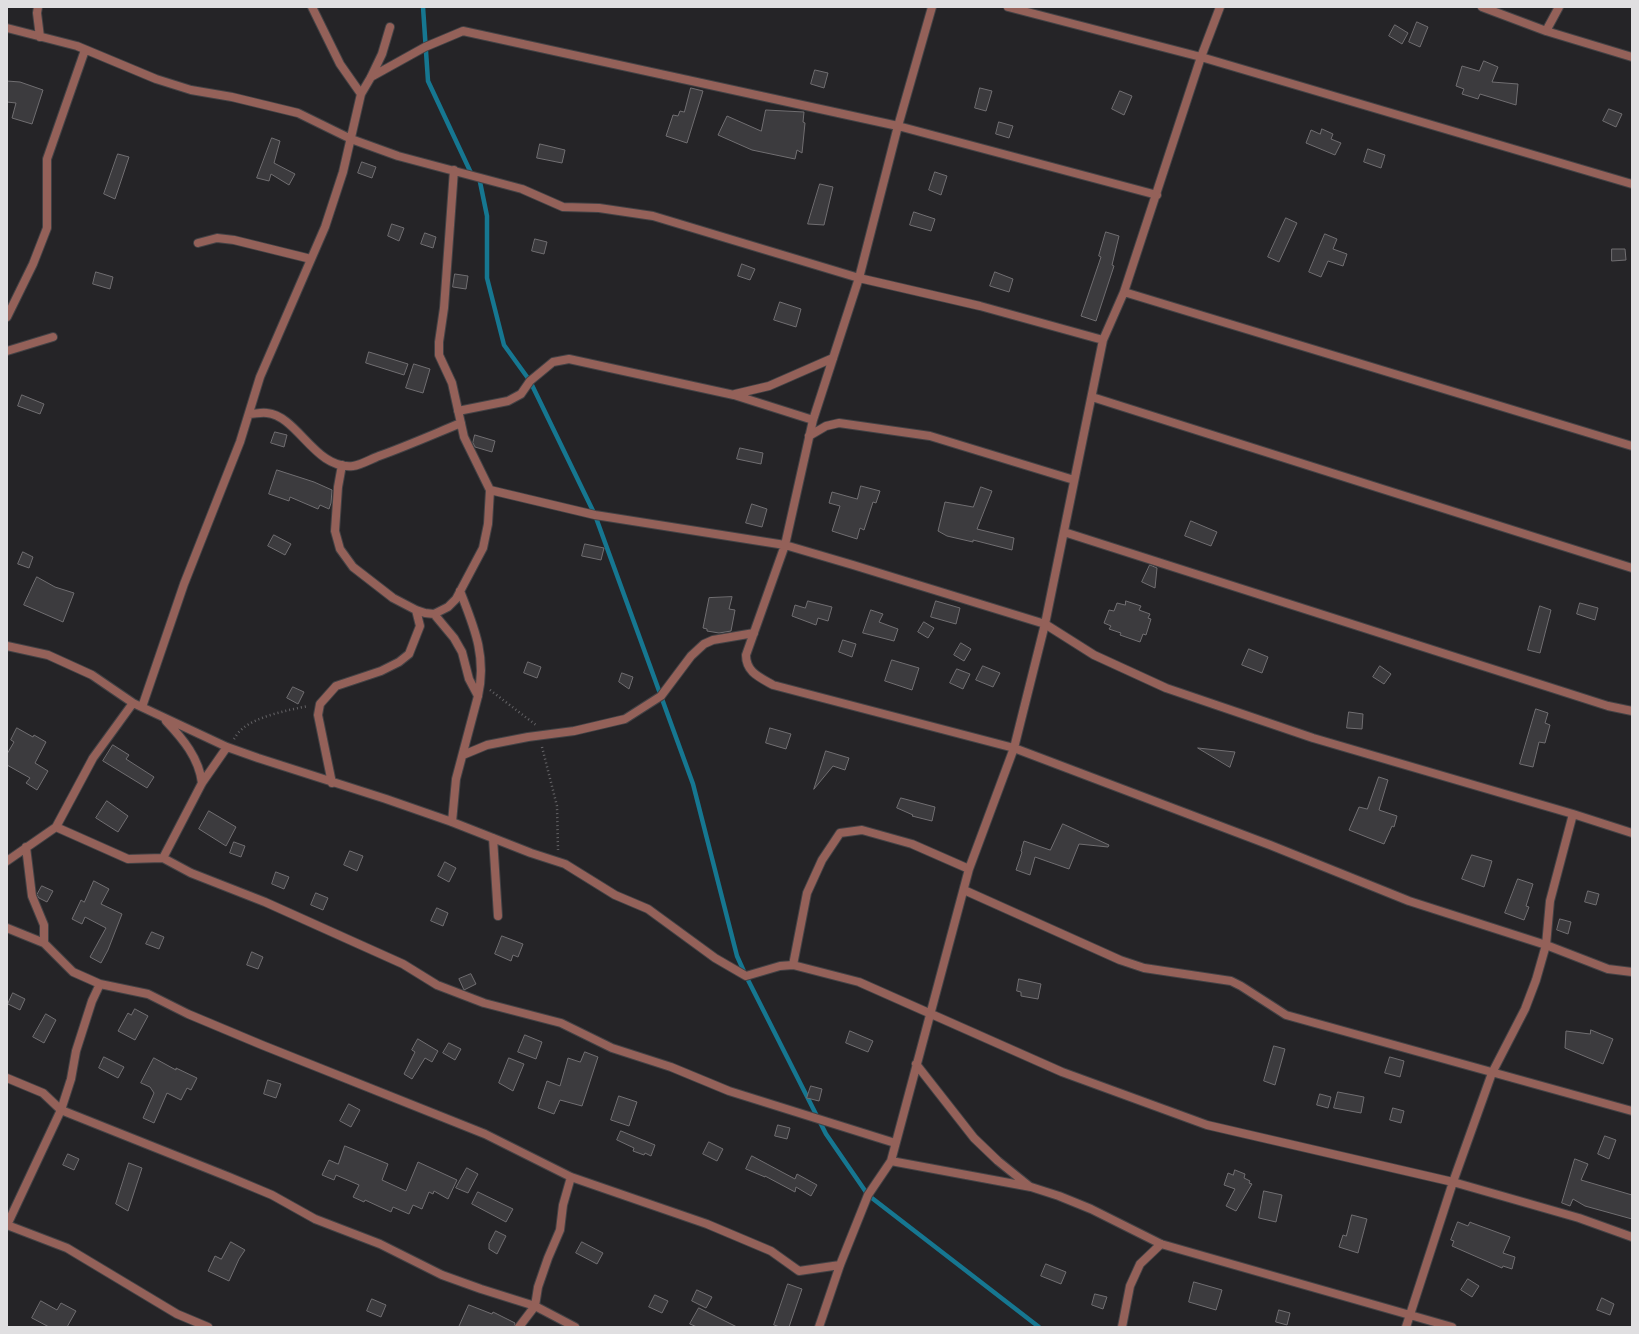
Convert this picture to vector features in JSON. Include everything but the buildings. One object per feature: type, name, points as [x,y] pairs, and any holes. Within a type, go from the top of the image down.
[{"type":"street","points":[[38,7],[37,13],[40,37]]},
{"type":"street","points":[[312,7],[340,64],[361,94]]},
{"type":"street","points":[[932,7],[898,126],[859,278],[813,420],[785,546],[746,654],[746,662],[753,673],[773,685],[1014,748],[1270,845],[1409,901],[1546,945],[1608,969],[1632,972]]},
{"type":"street","points":[[1008,7],[1201,56],[1632,184]]},
{"type":"street","points":[[820,1327],[840,1265],[868,1195],[890,1161],[969,869],[1014,748],[1046,624],[1103,340],[1124,292],[1201,56],[1220,7]]},
{"type":"street","points":[[1482,7],[1546,31],[1632,57]]},
{"type":"street","points":[[1546,31],[1558,7]]},
{"type":"street","points":[[7,28],[76,46],[163,81],[191,90],[232,97],[298,113],[351,140],[398,156],[522,189],[563,207],[599,208],[653,216],[859,278],[980,306],[1103,340]]},
{"type":"street","points":[[142,707],[184,584],[240,442],[260,377],[324,227],[341,179],[361,94],[382,54],[390,28]]},
{"type":"street","points":[[371,77],[425,47],[463,31],[898,126],[1157,194]]},
{"type":"street","points":[[7,317],[33,264],[47,228],[47,159],[85,50]]},
{"type":"street","points":[[434,614],[448,607],[456,599],[483,548],[488,524],[490,490],[464,437],[452,383],[439,354],[439,342],[444,308],[454,170]]},
{"type":"street","points":[[198,243],[217,238],[234,240],[311,259]]},
{"type":"street","points":[[1124,292],[1632,446]]},
{"type":"street","points":[[7,351],[53,336]]},
{"type":"street","points":[[458,411],[508,402],[521,394],[530,381],[553,362],[569,358],[734,394],[813,420]]},
{"type":"street","points":[[734,394],[769,386],[833,358]]},
{"type":"street","points":[[1092,397],[1632,568]]},
{"type":"street","points":[[249,414],[268,413],[283,420],[332,463],[353,466],[461,423]]},
{"type":"street","points":[[809,436],[826,426],[839,423],[930,436],[1074,480]]},
{"type":"street","points":[[342,465],[338,487],[335,531],[340,549],[353,567],[393,598],[416,610],[434,614],[454,638],[462,652],[469,679],[478,696]]},
{"type":"street","points":[[490,490],[595,514],[785,546],[1046,624],[1094,655],[1166,688],[1313,738],[1573,814],[1632,833]]},
{"type":"street","points":[[1064,532],[1600,703],[1632,711]]},
{"type":"street","points":[[452,822],[456,779],[481,684],[480,648],[474,627],[460,591]]},
{"type":"street","points":[[332,783],[318,715],[320,704],[336,686],[381,671],[399,662],[408,654],[420,626],[416,610]]},
{"type":"street","points":[[463,755],[487,745],[574,731],[625,719],[661,696],[692,656],[704,644],[713,640],[754,633]]},
{"type":"street","points":[[7,646],[56,658],[92,675],[133,703],[227,747],[332,783],[386,799],[565,864],[615,895],[648,909],[715,958],[746,976],[780,966],[793,965],[859,982],[1062,1072],[1207,1125],[1454,1182],[1579,1218],[1632,1237]]},
{"type":"street","points":[[7,861],[56,827],[93,758],[133,703]]},
{"type":"street","points":[[162,717],[187,743],[201,773],[202,783]]},
{"type":"street","points":[[162,858],[202,783],[227,747]]},
{"type":"street","points":[[1406,1327],[1492,1073],[1526,1009],[1536,980],[1546,945],[1550,901],[1573,814]]},
{"type":"street","points":[[56,827],[128,859],[162,858],[191,873],[265,902],[403,964],[437,986],[484,1004],[561,1023],[612,1048],[671,1067],[729,1091],[895,1143]]},
{"type":"street","points":[[793,965],[807,893],[822,860],[840,833],[862,830],[912,844],[969,869]]},
{"type":"street","points":[[493,838],[498,916]]},
{"type":"street","points":[[26,847],[32,896],[44,925],[44,943]]},
{"type":"street","points":[[964,890],[1120,960],[1144,968],[1231,981],[1286,1015],[1632,1111]]},
{"type":"street","points":[[7,928],[44,943],[73,972],[100,984],[148,994],[188,1014],[262,1045],[485,1134],[571,1177],[707,1224],[771,1251],[798,1271],[840,1265]]},
{"type":"street","points":[[100,984],[92,1001],[76,1051],[71,1079],[61,1110],[7,1226],[67,1248],[177,1314],[208,1327]]},
{"type":"street","points":[[916,1064],[974,1138],[998,1161],[1031,1187]]},
{"type":"street","points":[[7,1078],[43,1093],[61,1110],[244,1183],[272,1195],[315,1220],[380,1244],[442,1275],[535,1306],[575,1327]]},
{"type":"street","points":[[890,1161],[1031,1187],[1091,1209],[1161,1244],[1452,1327]]},
{"type":"street","points":[[519,1327],[535,1306],[538,1287],[560,1230],[563,1205],[571,1177]]},
{"type":"street","points":[[1122,1327],[1130,1286],[1140,1264],[1161,1244]]},
{"type":"path","points":[[481,684],[536,725],[557,806],[558,862]]},
{"type":"path","points":[[227,747],[242,729],[258,720],[281,711],[320,704]]},
{"type":"waterway","points":[[423,7],[428,81],[471,173],[479,177],[487,216],[487,278],[504,345],[530,381],[595,515],[693,784],[737,956],[746,976],[826,1134],[868,1195],[1039,1327]]}]
